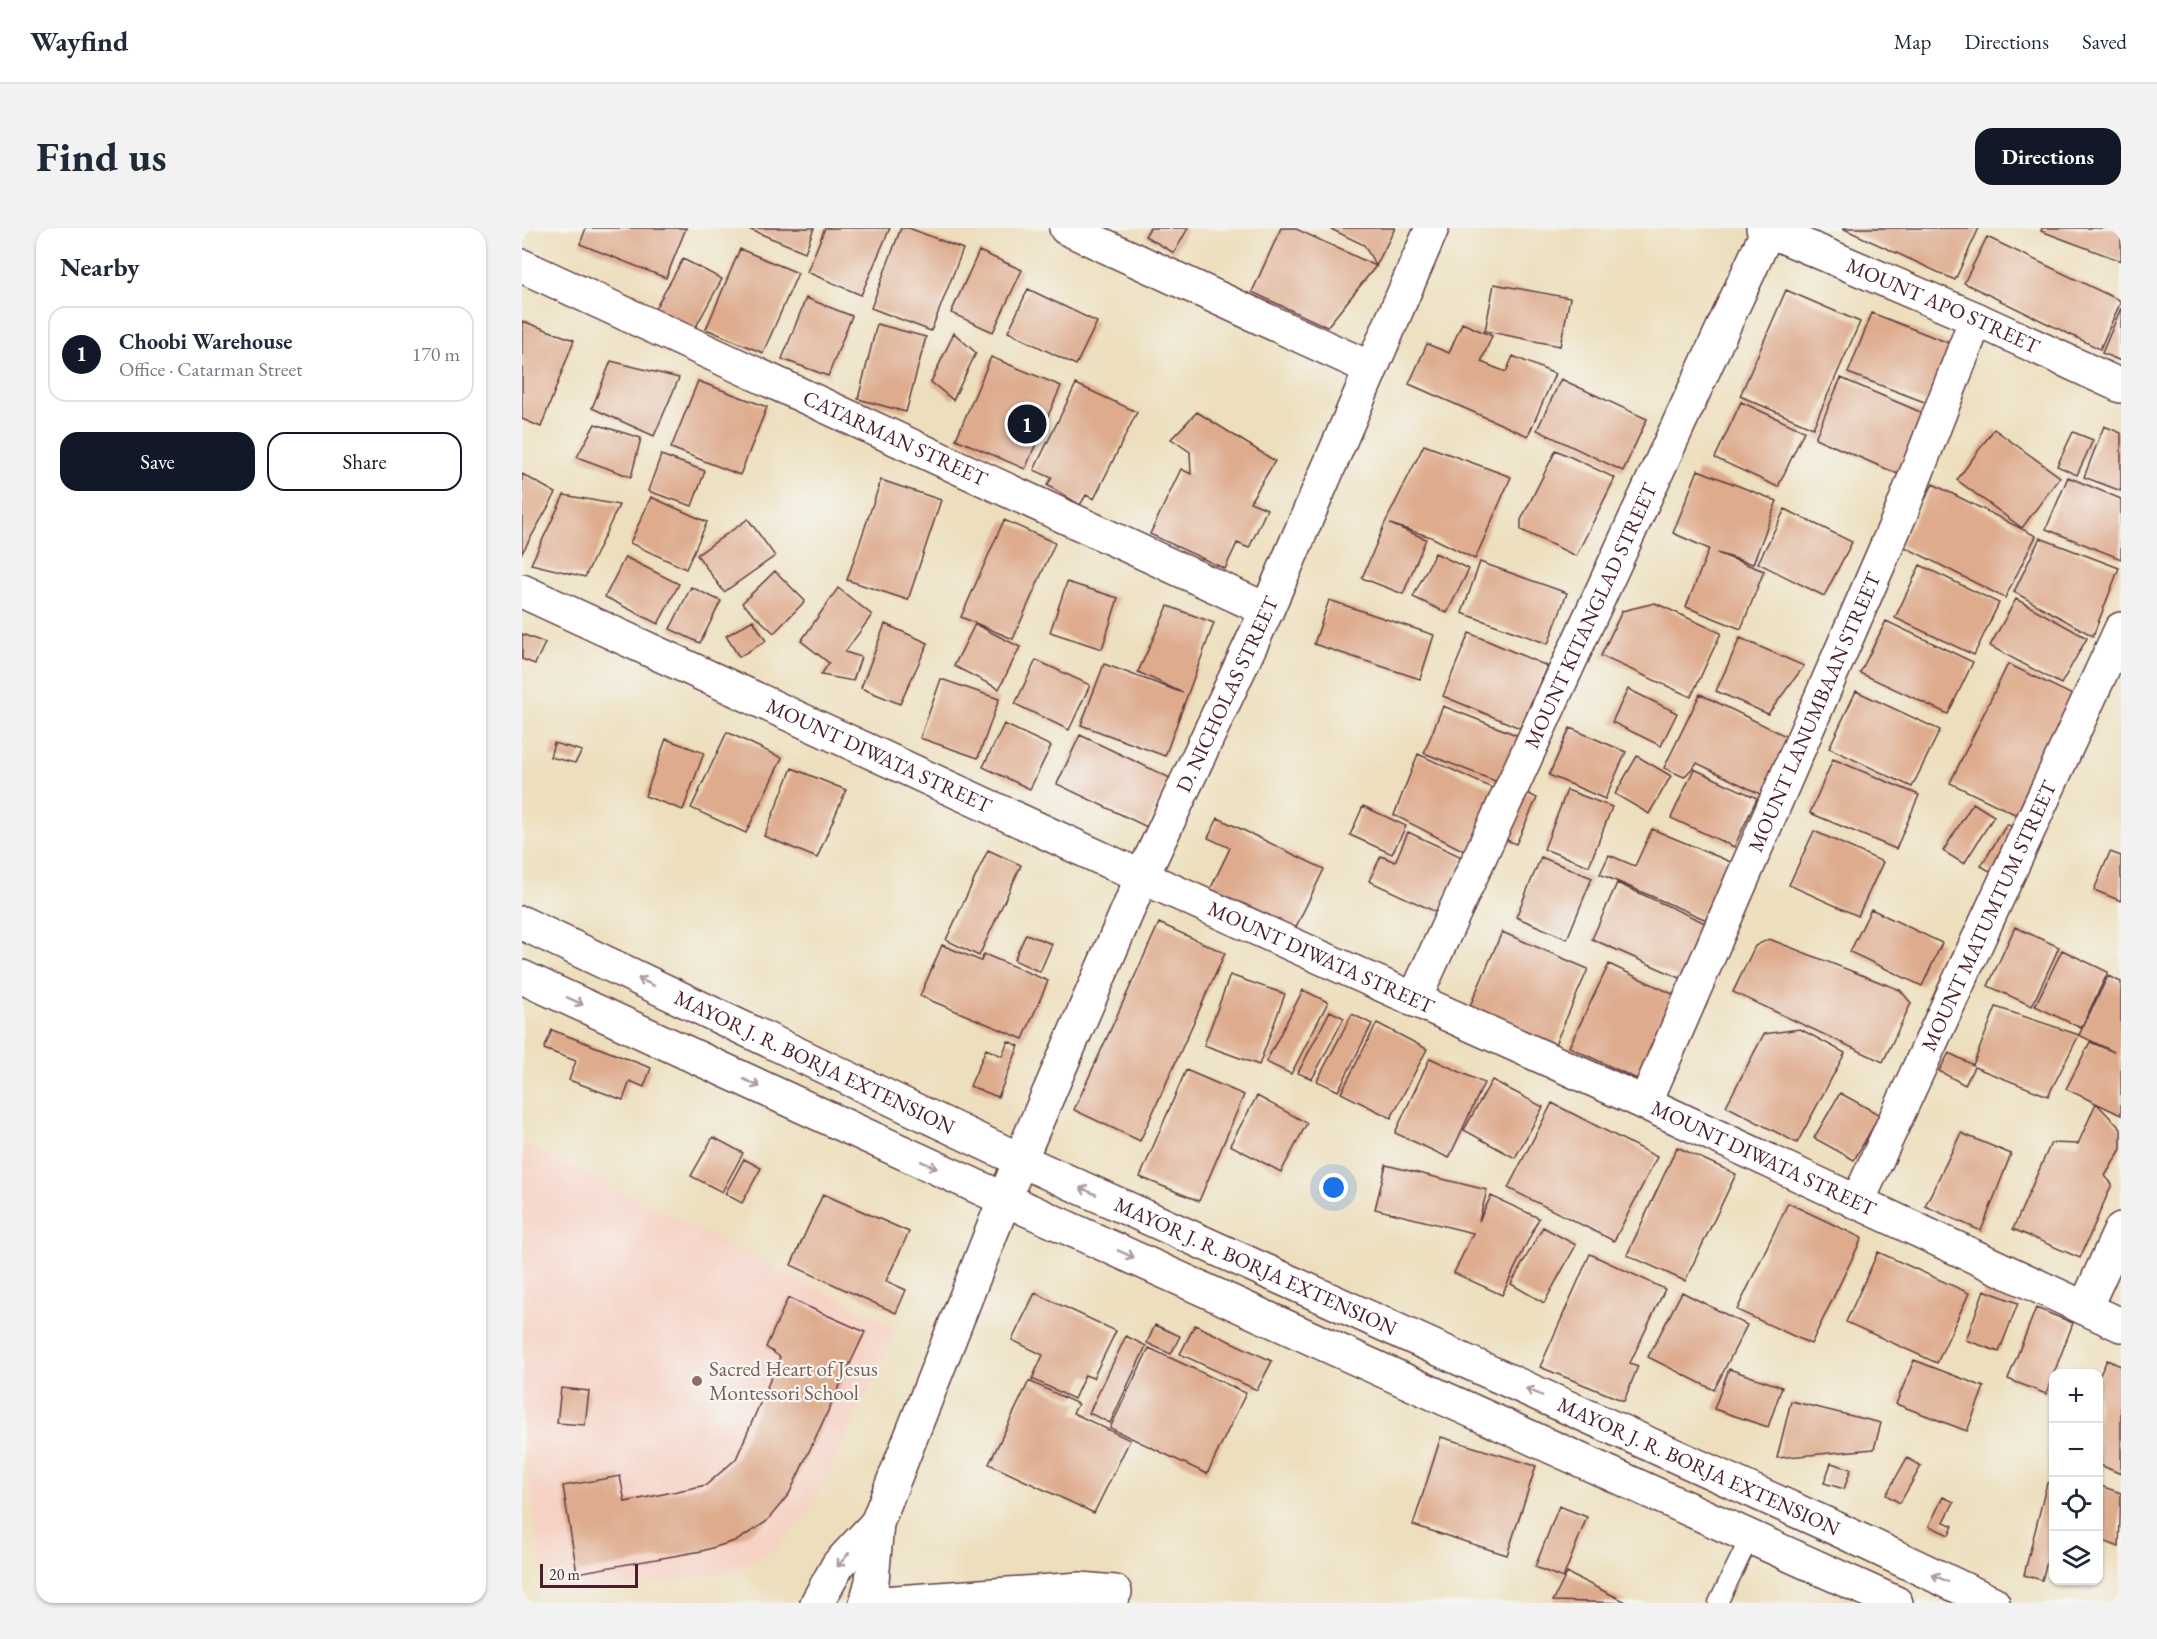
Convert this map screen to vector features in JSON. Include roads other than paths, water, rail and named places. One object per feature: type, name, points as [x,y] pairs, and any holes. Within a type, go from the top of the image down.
[{"type":"street","points":[[1066,228],[1370,368]]},
{"type":"street","name":"D. NICHOLAS STREET","points":[[877,1523],[1020,1160],[1142,877],[1267,610],[1432,228]]},
{"type":"street","name":"MOUNT APO STREET","points":[[1766,229],[1977,319],[2121,386]]},
{"type":"street","name":"MOUNT KITANGLAD STREET","points":[[1414,1000],[1766,229]]},
{"type":"street","name":"CATARMAN STREET","points":[[522,266],[1267,610]]},
{"type":"street","name":"MOUNT LANUMBAAN STREET","points":[[1645,1103],[1901,513],[1977,319]]},
{"type":"street","name":"MOUNT DIWATA STREET","points":[[522,591],[1142,877],[1645,1103],[2121,1325]]},
{"type":"street","name":"MOUNT MATUMTUM STREET","points":[[1857,1203],[2121,629]]},
{"type":"street","name":"MAYOR J. R. BORJA EXTENSION","points":[[522,923],[1020,1160],[1837,1529],[1993,1603]]},
{"type":"street","name":"MAYOR J. R. BORJA EXTENSION","points":[[522,977],[1004,1199],[1896,1603]]},
{"type":"street","points":[[2085,1308],[2121,1229]]},
{"type":"street","points":[[817,1603],[838,1564],[877,1523]]},
{"type":"street","points":[[866,1603],[872,1581],[877,1523]]},
{"type":"street","points":[[1819,1568],[1837,1529]]},
{"type":"street","points":[[883,1603],[1080,1589],[1115,1592]]},
{"type":"lane","points":[[1718,1603],[1751,1536]]},
{"type":"place","name":"Choobi Warehouse","points":[[1027,424]]},
{"type":"place","name":"Sacred Heart of Jesus Montessori School","points":[[697,1381]]}]
